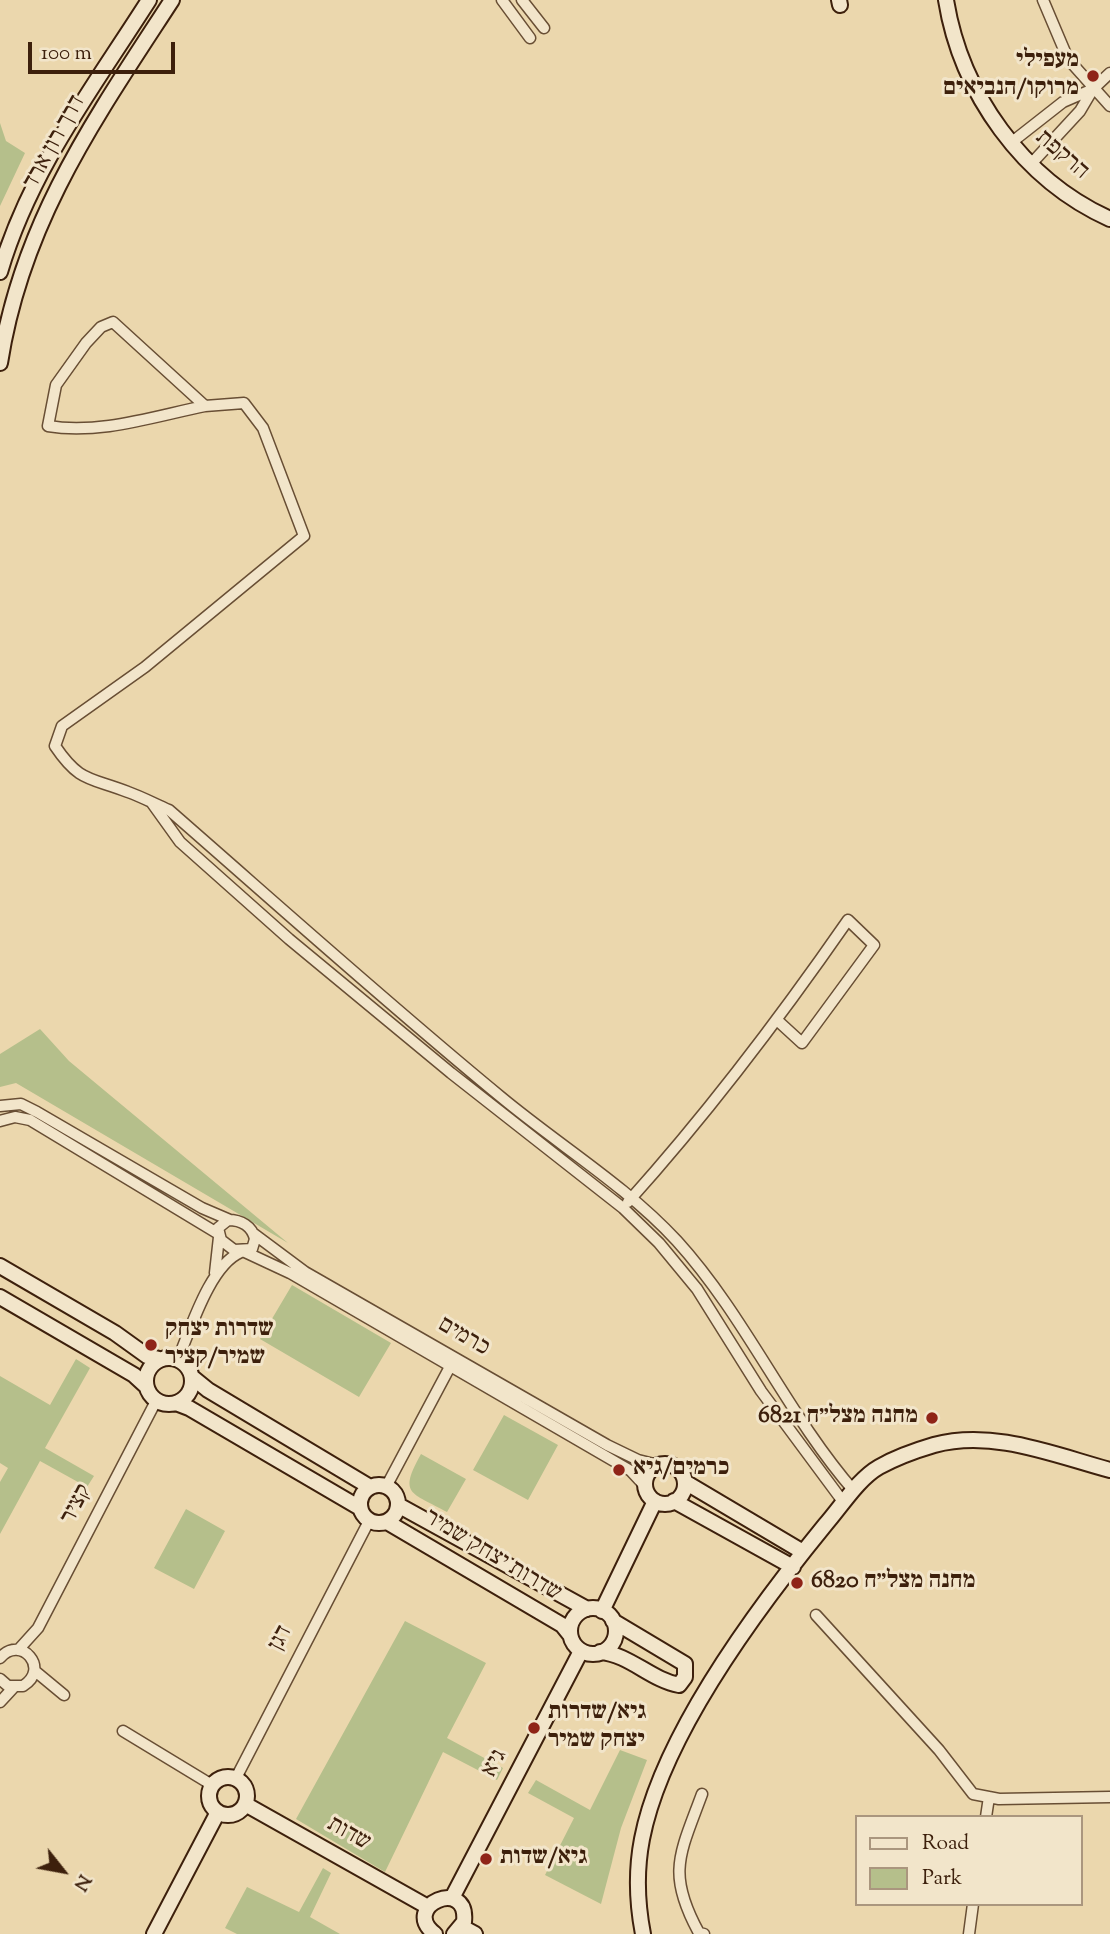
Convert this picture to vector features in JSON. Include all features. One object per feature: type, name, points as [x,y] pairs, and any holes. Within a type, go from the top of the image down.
[{"type":"street","name":"דרך רון ארד","points":[[0,272],[21,210],[47,158],[149,0]]},
{"type":"street","name":"דרך רון ארד","points":[[0,363],[15,293],[54,190],[76,147],[172,0]]},
{"type":"street","points":[[502,0],[530,38]]},
{"type":"street","points":[[522,0],[544,28]]},
{"type":"street","name":"הרקפת","points":[[946,0],[952,31],[970,78],[989,114],[1031,164],[1062,191],[1110,219]]},
{"type":"street","points":[[1043,0],[1064,52],[1110,106]]},
{"type":"street","points":[[1031,164],[1080,111],[1093,89],[1110,73]]},
{"type":"street","points":[[1012,142],[1063,102],[1093,89]]},
{"type":"street","points":[[205,405],[113,322],[101,327],[86,343],[56,385],[48,426],[64,429],[112,425],[205,405],[244,403],[263,428],[304,536],[145,667],[62,726],[55,746],[68,765],[89,781],[126,791],[169,810],[505,1100],[600,1170],[632,1198],[714,1284],[829,1462],[854,1491]]},
{"type":"street","points":[[152,802],[180,842],[289,939],[451,1073],[623,1208],[659,1243],[697,1289],[761,1391],[844,1503]]},
{"type":"street","points":[[623,1208],[722,1093],[778,1021],[848,920],[874,945],[802,1043],[778,1021]]},
{"type":"street","points":[[0,1106],[22,1104],[202,1208],[244,1223],[254,1234],[254,1246],[224,1263],[213,1280],[178,1359]]},
{"type":"street","points":[[0,1121],[15,1117],[38,1124],[218,1235],[227,1246],[243,1252]]},
{"type":"street","points":[[213,1280],[220,1224],[230,1220]]},
{"type":"street","name":"כרמים","points":[[254,1234],[305,1272],[631,1471],[645,1486]]},
{"type":"street","name":"כרמים","points":[[243,1252],[290,1273],[607,1445],[638,1460],[658,1465]]},
{"type":"street","points":[[0,1266],[115,1333],[148,1356],[178,1359],[185,1363],[192,1377],[208,1390],[370,1487],[386,1487],[395,1494],[398,1505],[395,1515],[387,1522],[369,1521],[360,1508],[189,1408],[176,1403],[156,1401],[134,1375],[0,1297]]},
{"type":"street","points":[[146,1386],[150,1367],[159,1359]]},
{"type":"street","points":[[386,1487],[453,1362]]},
{"type":"street","points":[[176,1403],[191,1390],[192,1377]]},
{"type":"street","name":"קציר","points":[[19,1649],[38,1628],[156,1401]]},
{"type":"street","points":[[643,1934],[637,1903],[642,1839],[668,1759],[694,1709],[803,1552],[854,1491],[878,1467],[935,1445],[1003,1440],[1110,1470]]},
{"type":"street","points":[[655,1501],[645,1486],[648,1475],[658,1465],[667,1464],[678,1468],[685,1482],[803,1552]]},
{"type":"street","points":[[674,1501],[682,1493],[685,1482]]},
{"type":"street","points":[[360,1508],[362,1494],[370,1487]]},
{"type":"street","points":[[655,1501],[674,1501],[793,1567]]},
{"type":"street","points":[[600,1653],[614,1640],[608,1616],[655,1501]]},
{"type":"street","name":"שדרות יצחק שמיר","points":[[398,1505],[587,1609]]},
{"type":"street","name":"דגן","points":[[236,1778],[369,1521]]},
{"type":"street","name":"שדרות יצחק שמיר","points":[[387,1522],[562,1625],[570,1635]]},
{"type":"street","points":[[587,1609],[608,1616],[685,1664],[685,1677],[679,1685],[667,1683],[612,1654],[581,1651],[570,1635],[576,1616],[587,1609]]},
{"type":"street","points":[[816,1615],[939,1749],[973,1794],[989,1797],[1110,1797]]},
{"type":"street","name":"קציר","points":[[32,1657],[38,1628]]},
{"type":"street","points":[[2,1654],[19,1649],[32,1657],[36,1671],[53,1689]]},
{"type":"street","name":"גיא","points":[[452,1898],[581,1651]]},
{"type":"street","points":[[28,1684],[36,1671]]},
{"type":"street","points":[[0,1679],[13,1688]]},
{"type":"street","points":[[0,1679],[0,1693]]},
{"type":"street","points":[[0,1702],[13,1688],[28,1684],[53,1689],[64,1695]]},
{"type":"street","points":[[123,1731],[212,1785]]},
{"type":"street","points":[[223,1777],[236,1778],[246,1789],[245,1804],[233,1814],[218,1812],[209,1800],[212,1785],[223,1777]]},
{"type":"street","points":[[702,1794],[678,1857],[681,1901],[699,1933],[704,1934]]},
{"type":"street","points":[[986,1815],[989,1797]]},
{"type":"street","name":"שדות","points":[[245,1804],[428,1907]]},
{"type":"street","points":[[154,1934],[218,1812]]},
{"type":"street","points":[[435,1934],[425,1919],[428,1907],[438,1898],[452,1898],[463,1910],[458,1930],[475,1934]]},
{"type":"street","points":[[969,1934],[973,1906]]},
{"type":"green space","points":[[0,123],[6,141],[25,153],[0,206]]},
{"type":"green space","points":[[40,1029],[69,1061],[288,1243],[16,1083],[0,1087],[0,1054]]},
{"type":"green space","points":[[292,1285],[391,1343],[359,1397],[260,1339]]},
{"type":"green space","points":[[76,1359],[90,1368],[45,1448],[94,1476],[87,1487],[40,1461],[0,1534],[0,1482],[8,1468],[0,1463],[0,1376],[50,1405]]},
{"type":"green space","points":[[504,1415],[558,1445],[528,1500],[473,1470]]},
{"type":"green space","points":[[421,1454],[466,1479],[447,1512],[412,1491],[410,1478]]},
{"type":"green space","points":[[186,1509],[225,1531],[194,1589],[154,1568]]},
{"type":"green space","points":[[405,1621],[486,1663],[447,1738],[503,1768],[497,1780],[443,1752],[385,1872],[296,1819]]},
{"type":"green space","points":[[620,1750],[647,1760],[621,1828],[601,1904],[545,1875],[574,1818],[528,1793],[536,1780],[590,1810]]},
{"type":"green space","points":[[323,1868],[331,1873],[310,1917],[340,1934],[237,1934],[225,1928],[247,1887],[299,1912]]},
{"type":"place","name":"מעפילי מרוקו/הנביאים","points":[[1093,76]]},
{"type":"place","name":"שדרות יצחק שמיר/קציר","points":[[151,1345]]},
{"type":"place","name":"מחנה מצל״ח 6821","points":[[932,1418]]},
{"type":"place","name":"כרמים/גיא","points":[[619,1470]]},
{"type":"place","name":"מחנה מצל״ח 6820","points":[[797,1583]]},
{"type":"place","name":"גיא/שדרות יצחק שמיר","points":[[534,1728]]},
{"type":"place","name":"גיא/שדות","points":[[486,1859]]}]
